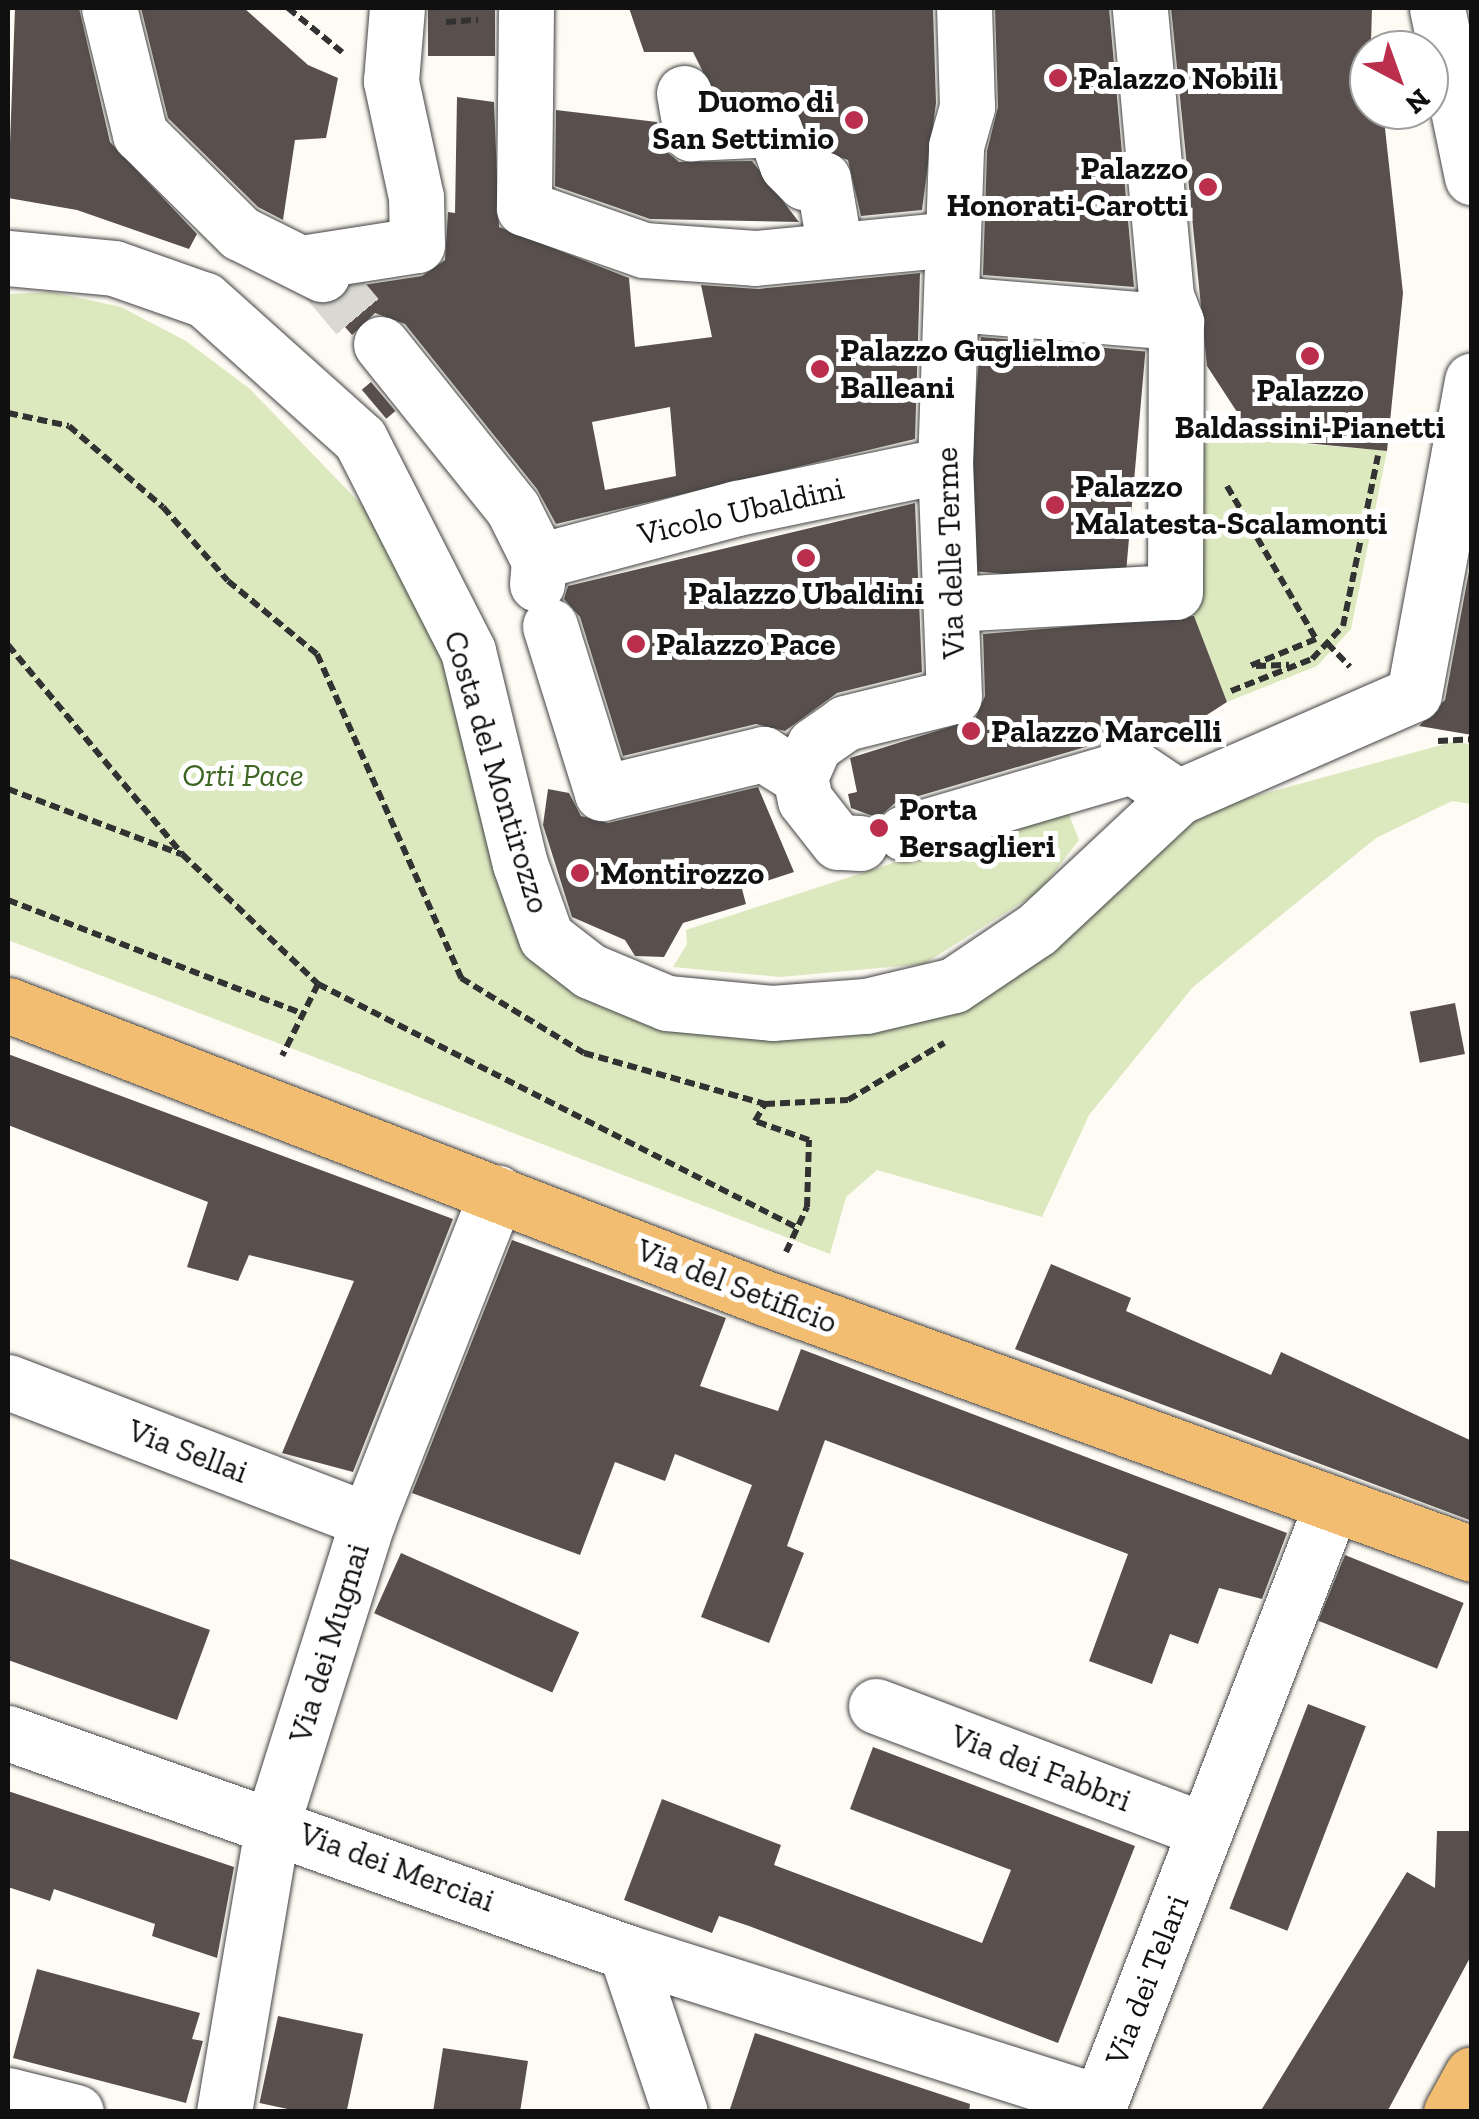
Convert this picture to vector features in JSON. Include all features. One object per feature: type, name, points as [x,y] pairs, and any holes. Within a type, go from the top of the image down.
[{"type":"main road","name":"Via del Setificio","points":[[8,1005],[1332,1506],[1472,1554]]},
{"type":"main road","points":[[1452,2112],[1472,2074]]},
{"type":"street","points":[[109,8],[140,134],[240,233],[315,268],[417,245],[416,197],[390,81],[396,16]]},
{"type":"street","name":"Via delle Terme","points":[[800,777],[814,745],[844,723],[954,696],[945,465],[955,304],[951,239],[966,107],[964,8]]},
{"type":"street","points":[[951,604],[1175,592],[1176,322],[1166,296],[1140,8]]},
{"type":"street","points":[[1437,8],[1470,149]]},
{"type":"street","points":[[525,12],[524,208],[644,250],[754,258],[951,239]]},
{"type":"street","points":[[684,93],[692,133],[774,128],[787,166],[804,182],[823,180],[835,249]]},
{"type":"street","name":"Costa del Montirozzo","points":[[8,258],[114,268],[205,300],[360,439],[468,651],[520,864],[546,937],[590,971],[667,1003],[772,1013],[866,1006],[954,984],[1038,929],[1178,797],[1414,694],[1472,380]]},
{"type":"street","points":[[955,304],[1176,322]]},
{"type":"street","points":[[381,344],[514,509],[602,794],[763,754],[800,777],[817,824],[838,842],[882,838],[1132,766],[1178,797]]},
{"type":"street","name":"Vicolo Ubaldini","points":[[542,590],[738,508],[945,465]]},
{"type":"street","name":"Via dei Mugnai","points":[[224,2112],[273,1821],[368,1520],[497,1192]]},
{"type":"street","name":"Via Sellai","points":[[8,1382],[368,1520]]},
{"type":"street","name":"Via dei Telari","points":[[626,1952],[1100,2102],[1332,1506]]},
{"type":"street","name":"Via dei Fabbri","points":[[876,1706],[1205,1830]]},
{"type":"street","name":"Via dei Merciai","points":[[8,1733],[273,1821],[626,1952]]},
{"type":"street","points":[[626,1952],[680,2112]]},
{"type":"street","points":[[8,2095],[76,2112]]},
{"type":"path","points":[[288,8],[314,36],[390,81]]},
{"type":"path","points":[[396,16],[525,12]]},
{"type":"path","points":[[8,413],[69,426],[163,506],[228,582],[317,654],[461,978],[584,1054],[765,1104],[848,1100],[958,1034],[954,984]]},
{"type":"path","points":[[1176,440],[1201,442],[1316,638],[1250,666],[1295,665]]},
{"type":"path","points":[[1231,691],[1295,665],[1343,626],[1378,456]]},
{"type":"path","points":[[1326,643],[1354,670]]},
{"type":"path","points":[[8,644],[182,854],[318,984],[798,1228]]},
{"type":"path","points":[[8,789],[182,854]]},
{"type":"path","points":[[8,900],[299,1012]]},
{"type":"path","points":[[262,1103],[299,1012],[318,984]]},
{"type":"path","points":[[765,1104],[756,1120],[809,1140],[807,1206]]},
{"type":"green space","name":"Orti Pace","points":[[52,292],[121,307],[186,341],[250,389],[382,526],[447,649],[508,871],[657,1026],[1055,945],[1130,882],[1190,814],[1452,742],[1471,744],[1471,804],[1452,801],[1376,838],[1193,987],[1089,1115],[1042,1217],[877,1170],[846,1197],[830,1254],[8,940],[8,294]]},
{"type":"green space","points":[[1192,434],[1387,451],[1351,629],[1317,666],[1227,702],[1190,606]]},
{"type":"green space","points":[[1066,807],[1079,840],[1040,891],[924,964],[780,977],[673,967],[687,944],[686,930]]},
{"type":"building","points":[[15,8],[79,8],[110,142],[197,234],[189,249],[77,210],[8,198]]},
{"type":"building","points":[[141,8],[244,8],[308,65],[338,78],[326,138],[295,140],[283,220],[258,207],[168,118]]},
{"type":"building","points":[[428,8],[495,8],[495,56],[428,56]]},
{"type":"building","name":"Duomo di San Settimio","points":[[629,8],[933,8],[936,103],[922,210],[861,216],[848,160],[814,148],[792,104],[717,100],[693,52],[644,52]]},
{"type":"building","points":[[995,8],[1109,8],[1134,287],[983,275],[987,151],[998,107]]},
{"type":"building","points":[[1171,8],[1372,8],[1371,30],[1349,30],[1349,130],[1385,130],[1403,293],[1387,451],[1235,436],[1239,415],[1207,366]]},
{"type":"building","points":[[457,97],[494,102],[499,227],[629,278],[635,347],[712,337],[701,285],[758,289],[920,273],[915,439],[556,524],[537,489],[405,324],[375,313],[352,335],[326,305],[350,287],[422,276],[445,260],[448,212],[455,213]],"holes":[[[670,407],[676,476],[605,490],[592,422]]]},
{"type":"building","points":[[556,110],[657,122],[666,151],[679,162],[752,161],[799,222],[650,219],[555,186]]},
{"type":"building","name":"Palazzo Malatesta-Scalamonti","points":[[981,337],[1145,351],[1125,584],[961,570]]},
{"type":"building","points":[[371,382],[395,411],[386,419],[362,390]]},
{"type":"building","points":[[915,503],[922,672],[837,693],[785,731],[756,724],[623,756],[580,617],[564,599],[568,586]]},
{"type":"building","points":[[1472,555],[1472,735],[1419,726],[1445,700]]},
{"type":"building","points":[[1194,616],[1227,702],[1171,738],[1156,744],[1123,736],[895,803],[878,818],[851,808],[848,794],[857,792],[850,758],[975,719],[985,696],[983,634]]},
{"type":"building","points":[[758,787],[794,872],[742,889],[746,904],[683,923],[664,957],[635,956],[625,940],[572,917],[543,825],[548,789],[569,793],[581,816],[608,823]]},
{"type":"building","points":[[1455,1003],[1465,1054],[1420,1063],[1410,1012]]},
{"type":"building","points":[[8,1054],[453,1219],[353,1472],[282,1453],[354,1281],[249,1255],[238,1281],[187,1267],[208,1202],[8,1125]]},
{"type":"building","points":[[512,1240],[726,1318],[700,1386],[778,1411],[801,1349],[1287,1533],[1262,1599],[1219,1588],[1198,1644],[1170,1634],[1152,1684],[1089,1661],[1128,1554],[825,1440],[787,1546],[804,1553],[769,1643],[701,1617],[752,1485],[675,1454],[665,1481],[615,1462],[580,1555],[412,1493]]},
{"type":"building","points":[[1051,1264],[1131,1298],[1126,1311],[1271,1375],[1281,1352],[1472,1441],[1472,1521],[1015,1349]]},
{"type":"building","points":[[401,1553],[579,1632],[552,1693],[374,1613]]},
{"type":"building","points":[[1345,1555],[1464,1603],[1437,1669],[1318,1621]]},
{"type":"building","points":[[8,1558],[210,1630],[177,1720],[8,1660]]},
{"type":"building","points":[[1308,1704],[1366,1726],[1287,1931],[1230,1908]]},
{"type":"building","points":[[873,1747],[1135,1846],[1058,2043],[719,1916],[712,1933],[624,1900],[662,1799],[781,1845],[774,1865],[982,1943],[1011,1870],[850,1809]]},
{"type":"building","points":[[8,1791],[234,1867],[217,1958],[152,1936],[155,1924],[54,1889],[50,1901],[8,1887]]},
{"type":"building","points":[[1437,1831],[1472,1831],[1472,1954],[1387,2112],[1260,2112],[1407,1872],[1435,1888]]},
{"type":"building","points":[[37,1969],[200,2013],[192,2039],[203,2041],[186,2103],[13,2058]]},
{"type":"building","points":[[278,2016],[363,2034],[347,2112],[302,2112],[259,2103]]},
{"type":"building","points":[[755,2033],[970,2104],[969,2112],[729,2112]]},
{"type":"building","points":[[443,2048],[528,2061],[520,2112],[433,2112]]},
{"type":"tunnel","points":[[322,274],[381,344]]},
{"type":"place","name":"Palazzo Nobili","points":[[1058,78]]},
{"type":"place","name":"Duomo di San Settimio","points":[[854,120]]},
{"type":"place","name":"Palazzo Honorati-Carotti","points":[[1208,187]]},
{"type":"place","name":"Palazzo Baldassini-Pianetti","points":[[1310,356]]},
{"type":"place","name":"Palazzo Guglielmo Balleani","points":[[820,369]]},
{"type":"place","name":"Palazzo Malatesta-Scalamonti","points":[[1055,505]]},
{"type":"place","name":"Palazzo Ubaldini","points":[[806,558]]},
{"type":"place","name":"Palazzo Pace","points":[[636,644]]},
{"type":"place","name":"Palazzo Marcelli","points":[[971,731]]},
{"type":"place","name":"Porta Bersaglieri","points":[[879,828]]},
{"type":"place","name":"Montirozzo","points":[[580,873]]}]
